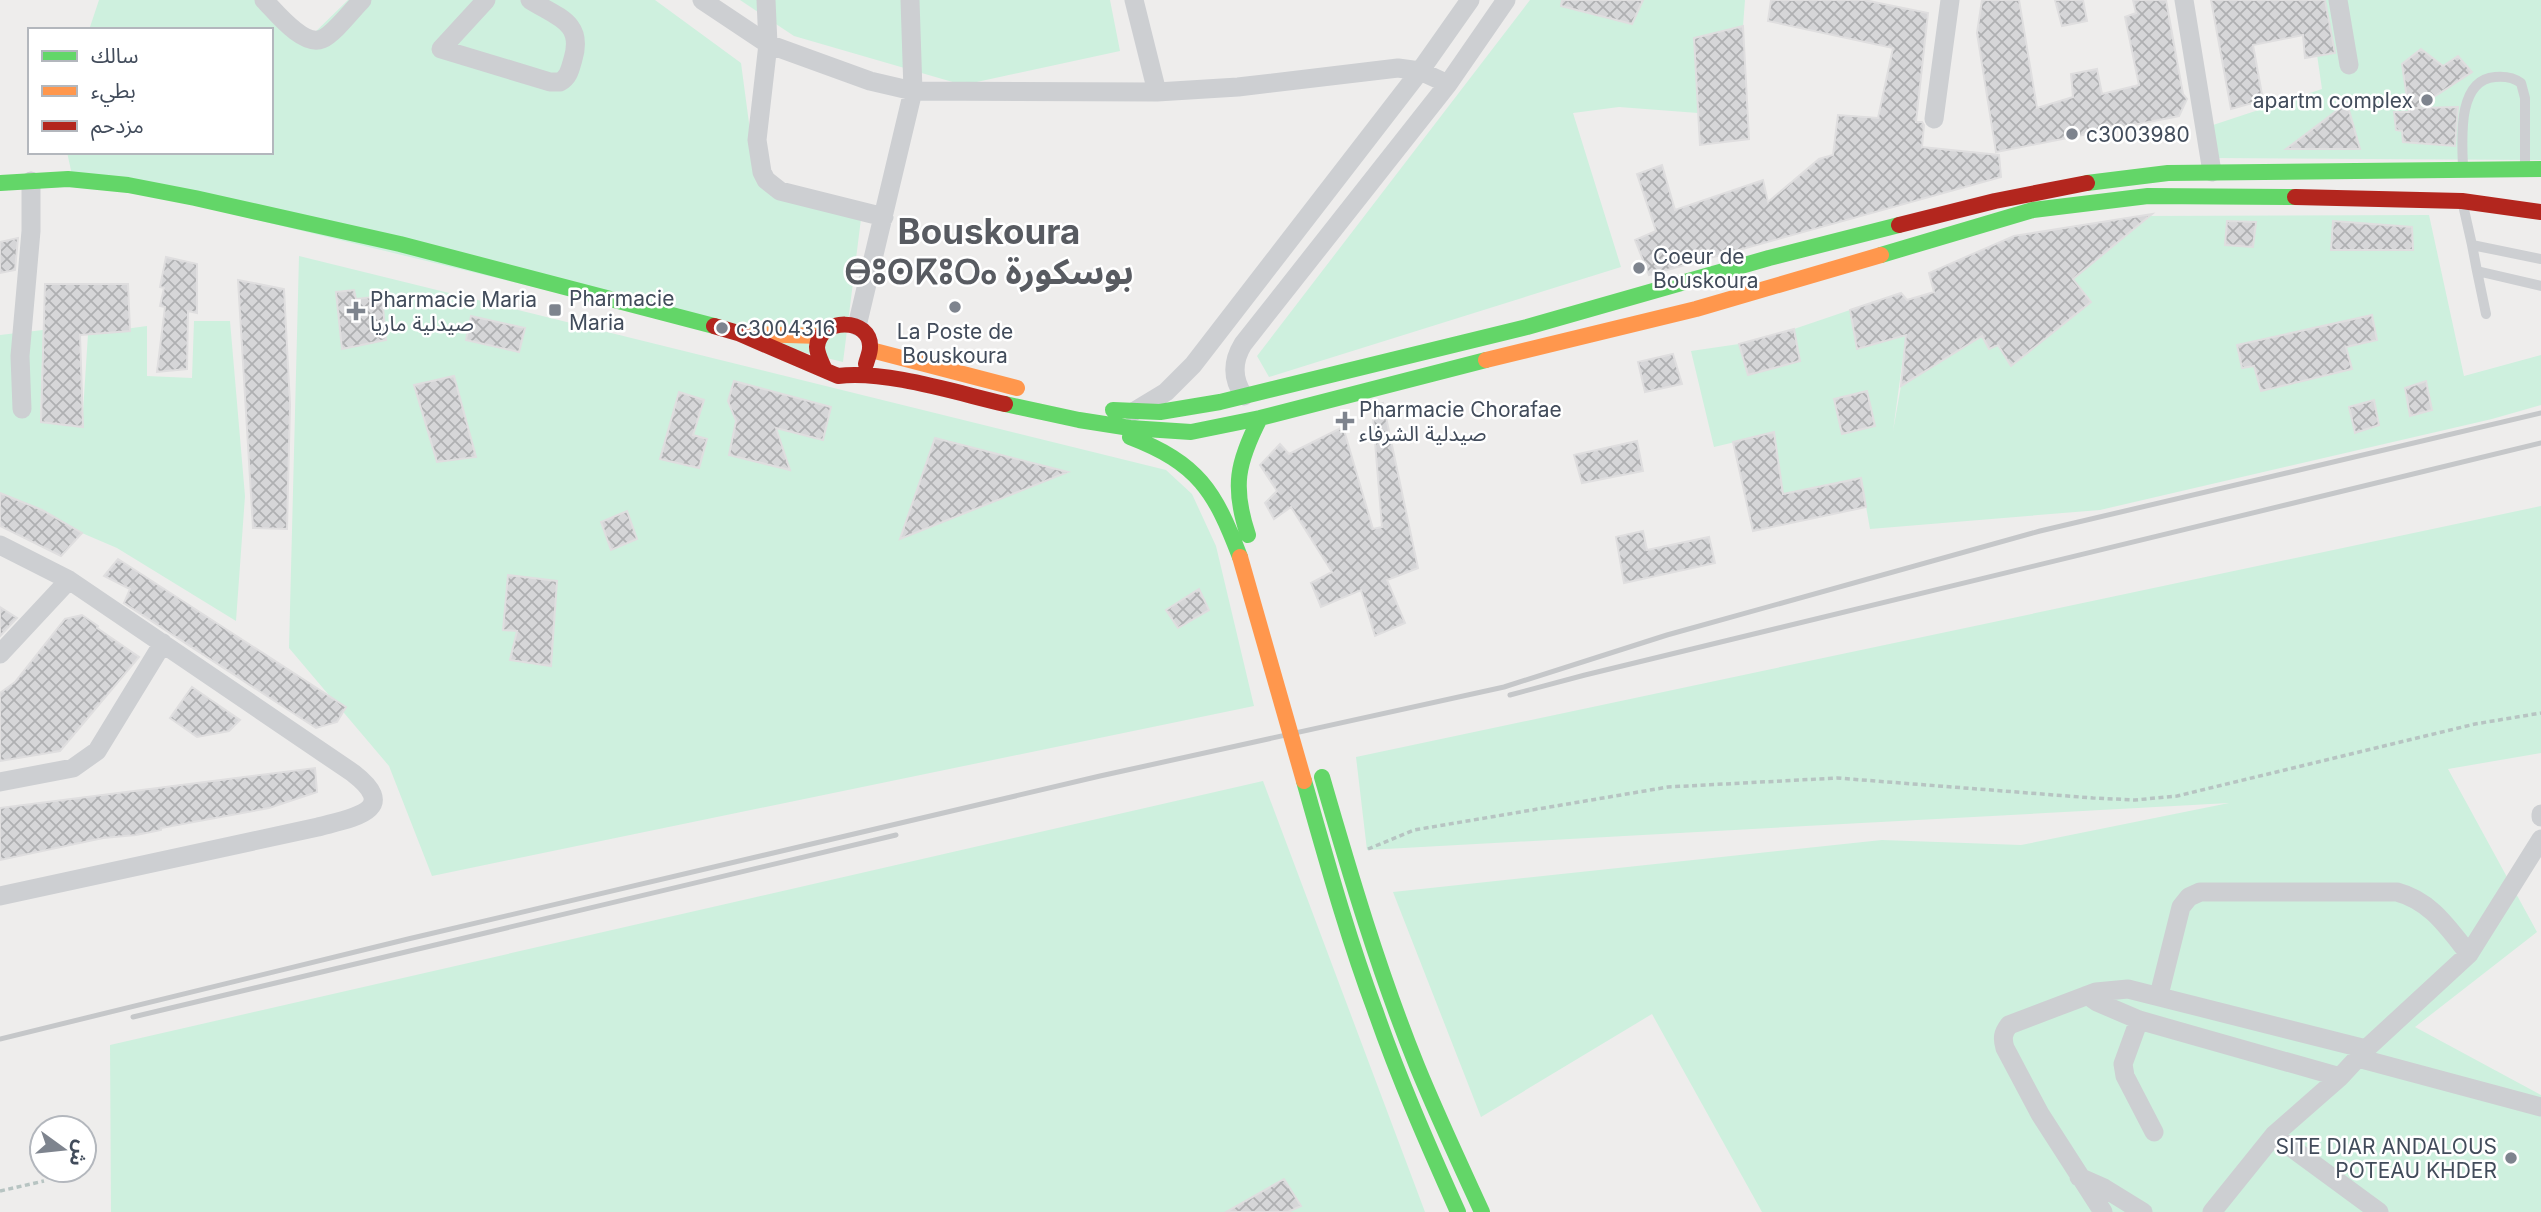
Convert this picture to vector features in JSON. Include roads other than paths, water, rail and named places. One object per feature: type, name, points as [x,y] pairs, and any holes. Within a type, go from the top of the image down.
[{"type":"main road","points":[[1080,412],[1178,410],[1244,396],[1527,327],[1769,258],[1995,201],[2097,181],[2168,173],[2533,168]]},
{"type":"main road","points":[[0,183],[68,179],[116,184],[195,198],[400,244],[568,286],[738,333],[838,376],[855,374],[901,381],[1080,412],[1130,428],[1176,432],[1210,429],[1260,418],[1696,309],[2033,210],[2148,196],[2301,195],[2462,201],[2541,212]]},
{"type":"main road","points":[[824,368],[817,353],[820,336],[836,323],[846,323],[857,326],[869,340],[871,350],[866,364],[855,374]]},
{"type":"main road","points":[[738,333],[820,336]]},
{"type":"main road","points":[[871,350],[1036,392]]},
{"type":"main road","points":[[1080,412],[1154,445],[1192,470],[1217,500],[1247,555],[1278,632]]},
{"type":"main road","points":[[1260,418],[1246,446],[1236,479],[1247,555],[1337,900],[1398,1072],[1458,1212]]},
{"type":"main road","points":[[1320,770],[1347,862],[1414,1057],[1482,1212]]},
{"type":"street","points":[[264,0],[295,31],[316,40],[327,36],[362,0]]},
{"type":"street","points":[[486,0],[441,49],[550,82],[560,82],[569,72],[577,48],[576,35],[569,24],[530,0]]},
{"type":"street","points":[[702,0],[768,44],[870,81],[913,91],[1157,92],[1238,87],[1386,68],[1420,71],[1448,85]]},
{"type":"street","points":[[766,0],[768,44],[757,141],[759,165],[766,180],[780,191],[884,217]]},
{"type":"street","points":[[857,326],[913,91],[910,0]]},
{"type":"street","points":[[1134,0],[1157,92]]},
{"type":"street","points":[[1133,412],[1166,392],[1203,352],[1420,71],[1470,0]]},
{"type":"street","points":[[1244,396],[1238,387],[1234,366],[1243,344],[1448,85],[1506,0]]},
{"type":"street","points":[[1934,119],[1950,0]]},
{"type":"street","points":[[2184,0],[2212,172]]},
{"type":"street","points":[[2338,0],[2349,65]]},
{"type":"street","points":[[22,409],[20,356],[31,231],[31,181]]},
{"type":"street","points":[[1203,352],[1234,366]]},
{"type":"street","points":[[0,545],[69,580],[163,643],[367,785],[373,796],[371,808],[360,816],[0,895]]},
{"type":"street","points":[[0,654],[69,580]]},
{"type":"street","points":[[0,782],[73,768],[97,751],[163,643]]},
{"type":"street","points":[[2212,1212],[2274,1135],[2340,1077],[2362,1053],[2469,954],[2541,839]]},
{"type":"street","points":[[2159,995],[2181,906],[2189,897],[2200,892],[2397,892],[2413,896],[2426,905],[2469,954]]},
{"type":"street","points":[[2103,1212],[2040,1114],[2003,1040],[2004,1032],[2009,1026],[2087,995],[2117,988],[2159,995],[2541,1107]]},
{"type":"street","points":[[2087,995],[2097,1003],[2139,1020],[2340,1077]]},
{"type":"street","points":[[2139,1020],[2123,1064],[2125,1076],[2154,1132]]},
{"type":"street","points":[[2274,1135],[2379,1212]]},
{"type":"street","points":[[2079,1177],[2104,1188],[2143,1212]]},
{"type":"lane","points":[[2463,168],[2466,108],[2471,89],[2479,81],[2502,76],[2514,78],[2521,83],[2533,168]]},
{"type":"lane","points":[[2462,201],[2486,314]]},
{"type":"lane","points":[[2472,245],[2541,259]]},
{"type":"lane","points":[[2477,271],[2541,286]]},
{"type":"railway","points":[[0,1039],[408,939],[1100,776],[1504,687],[1667,635],[2040,531],[2541,413]]},
{"type":"railway","points":[[1510,695],[2541,443]]},
{"type":"railway","points":[[133,1017],[896,835]]},
{"type":"place","name":"apartm complex","points":[[2427,100]]},
{"type":"place","name":"c3003980","points":[[2072,134]]},
{"type":"place","name":"Coeur de Bouskoura","points":[[1639,268]]},
{"type":"place","name":"La Poste de Bouskoura","points":[[955,307]]},
{"type":"place","name":"Pharmacie Maria","points":[[555,310]]},
{"type":"place","name":"Pharmacie Maria صيدلية ماريا","points":[[356,311]]},
{"type":"place","name":"c3004316","points":[[722,328]]},
{"type":"place","name":"Pharmacie Chorafae صيدلية الشرفاء","points":[[1345,421]]},
{"type":"place","name":"SITE DIAR ANDALOUS POTEAU KHDER","points":[[2511,1158]]},
{"type":"district","name":"Bouskoura ⴱⵓⵙⴽⵓⵔⴰ بوسكورة","points":[[989,251]]}]
